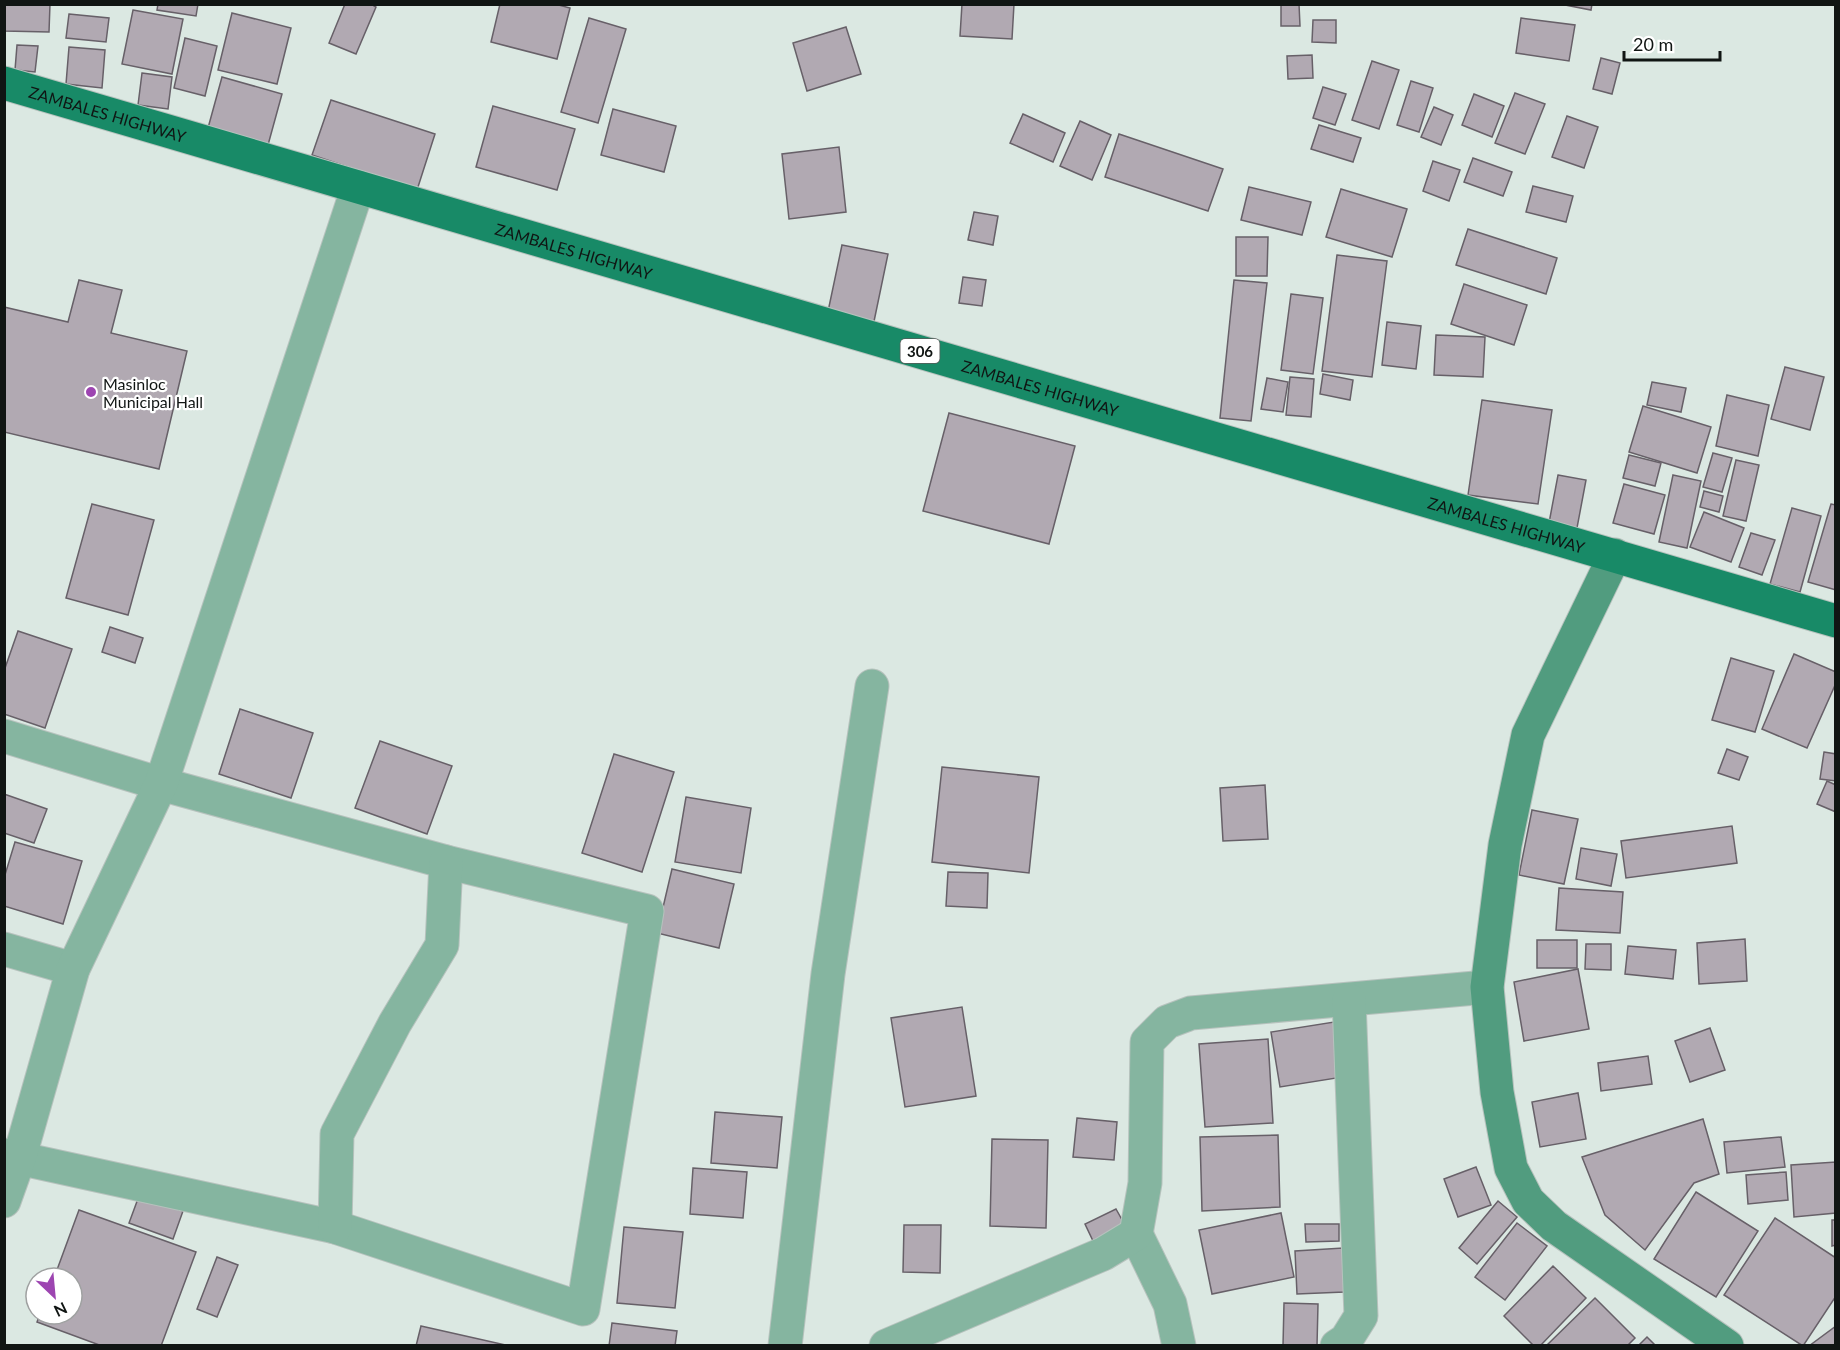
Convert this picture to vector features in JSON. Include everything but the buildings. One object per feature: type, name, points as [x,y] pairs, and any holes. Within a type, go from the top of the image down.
[{"type":"main road","name":"ZAMBALES HIGHWAY","points":[[4,83],[1836,621]]},
{"type":"street","points":[[4,1201],[12,1157],[73,969],[161,783],[358,187]]},
{"type":"street","points":[[1615,555],[1528,735],[1504,845],[1487,987],[1497,1092],[1511,1168],[1528,1200],[1554,1226],[1727,1346]]},
{"type":"street","points":[[784,1346],[828,974],[872,686]]},
{"type":"street","points":[[4,736],[161,783],[446,862],[647,911],[583,1309],[335,1227],[12,1157]]},
{"type":"street","points":[[335,1227],[337,1134],[395,1023],[442,945],[446,862]]},
{"type":"street","points":[[4,949],[73,969]]},
{"type":"street","points":[[1179,1346],[1170,1305],[1136,1234],[1146,1183],[1147,1042],[1167,1022],[1191,1013],[1487,987]]},
{"type":"street","points":[[1337,1346],[1346,1340],[1361,1316],[1349,1000]]},
{"type":"street","points":[[886,1346],[1103,1254],[1136,1234]]},
{"type":"place","name":"Masinloc Municipal Hall","points":[[91,392]]}]
